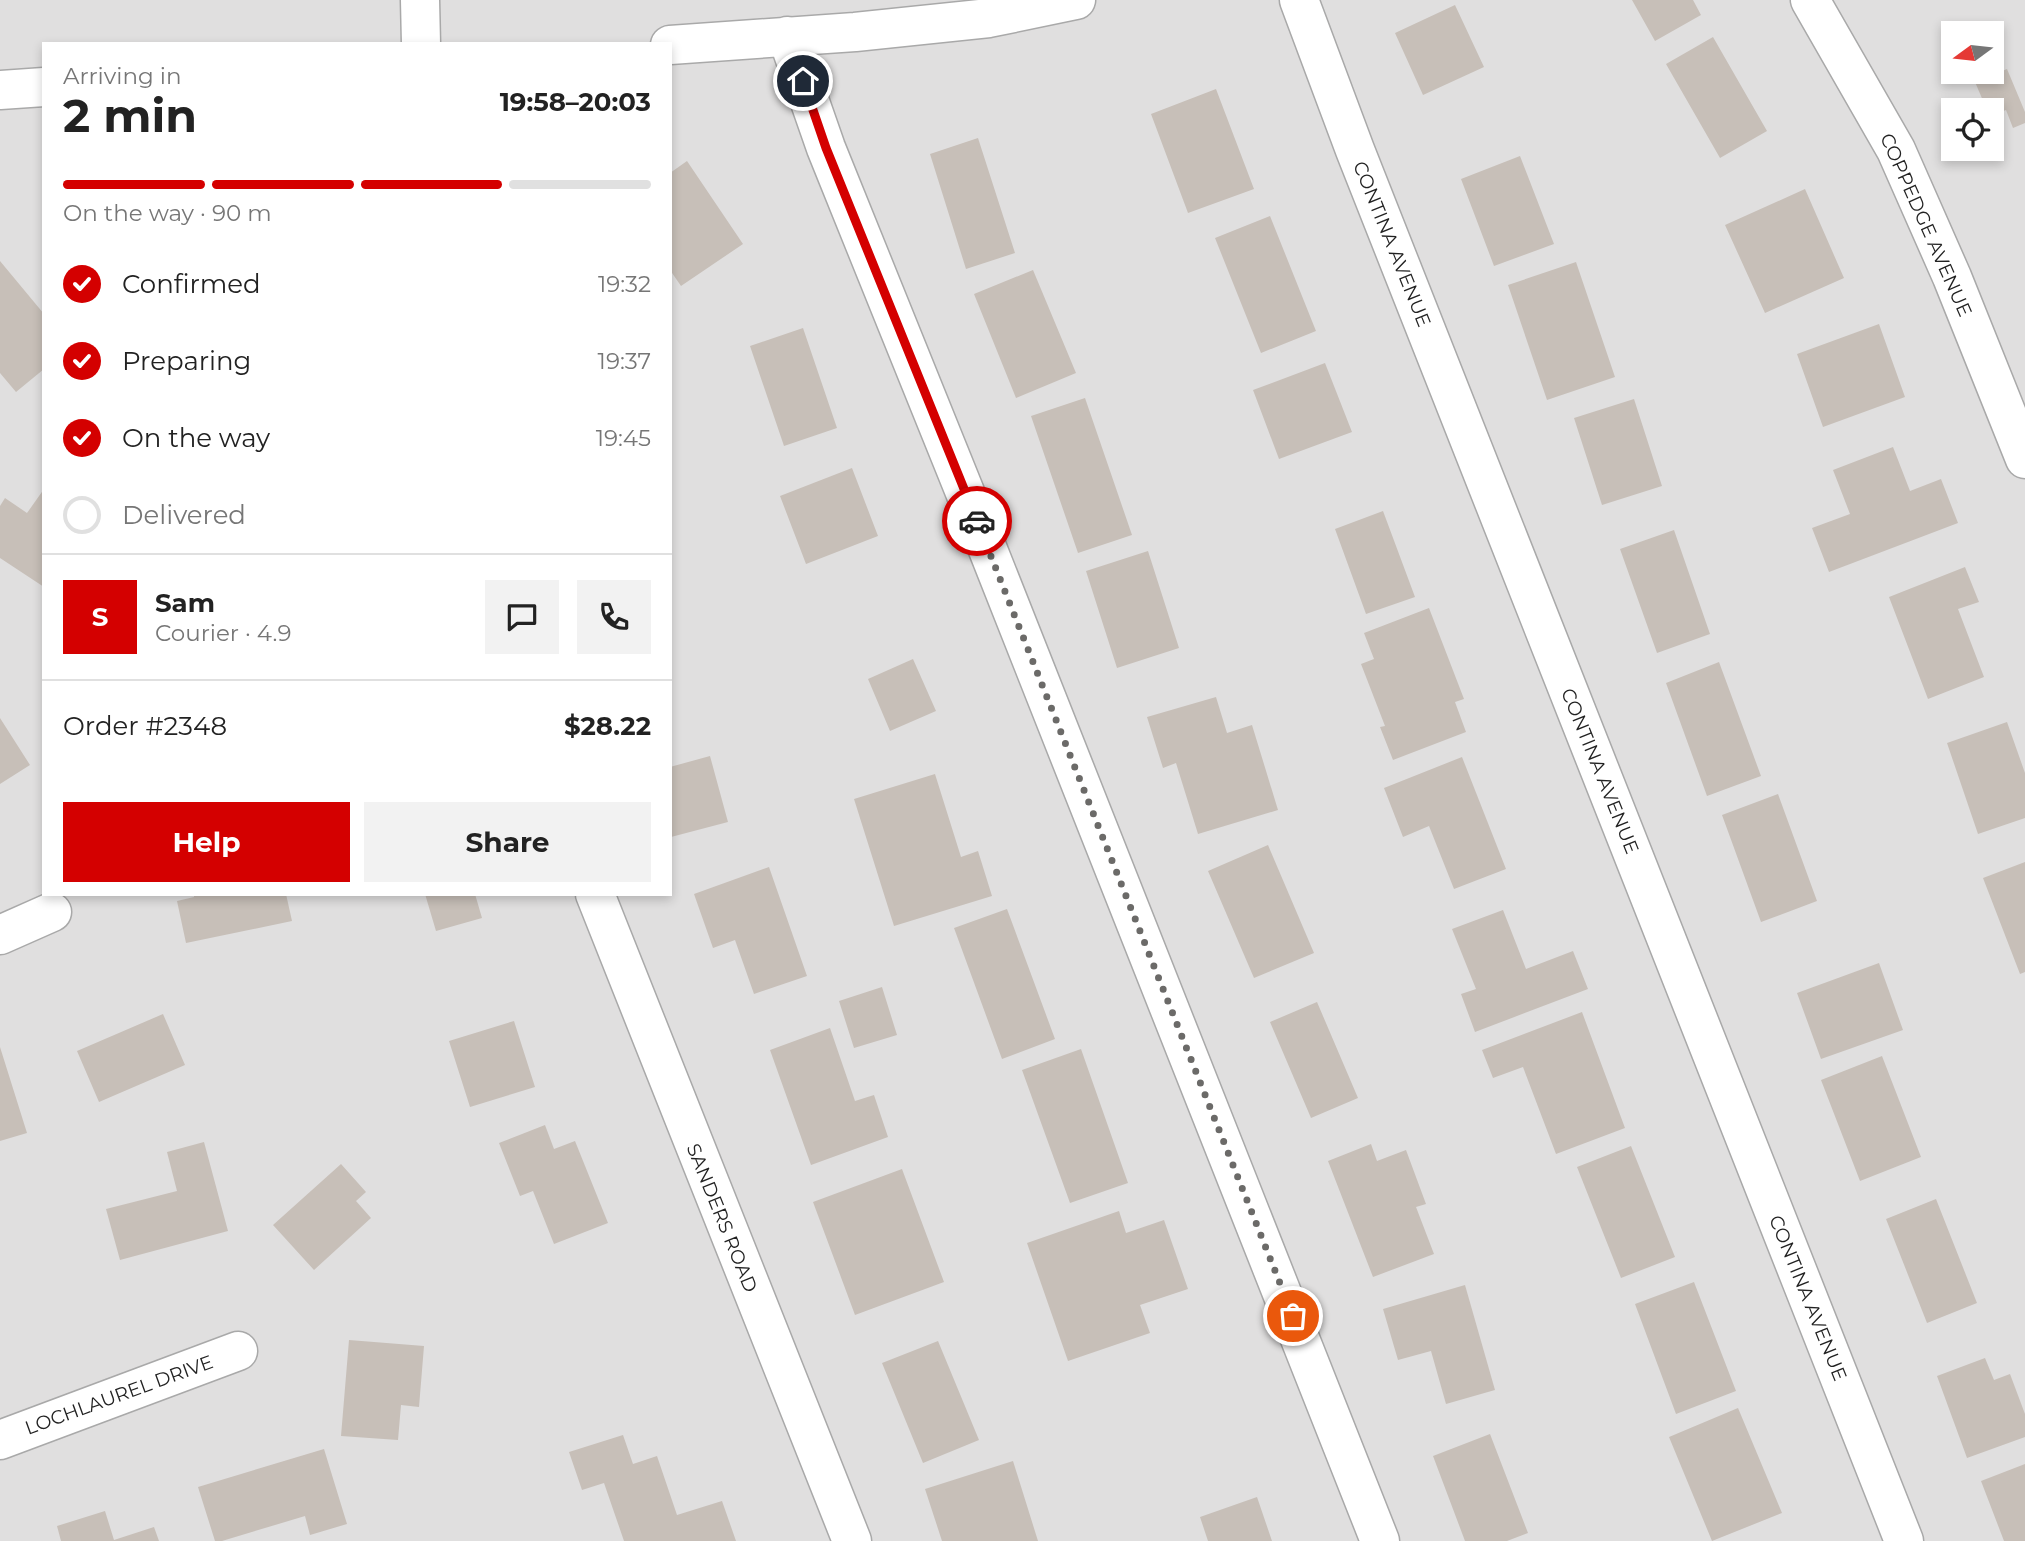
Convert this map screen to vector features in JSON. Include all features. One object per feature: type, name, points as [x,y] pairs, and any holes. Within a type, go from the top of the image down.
[{"type":"street","points":[[420,0],[421,42]]},
{"type":"street","name":"CONTINA AVENUE","points":[[1298,0],[1904,1541]]},
{"type":"street","name":"COPPEDGE AVENUE","points":[[1810,0],[1896,150],[1952,277],[2025,459]]},
{"type":"street","points":[[672,45],[989,18],[1054,2]]},
{"type":"street","points":[[787,36],[826,148],[979,527],[1380,1541]]},
{"type":"street","points":[[0,90],[42,87]]},
{"type":"street","name":"SANDERS ROAD","points":[[596,896],[852,1541]]},
{"type":"street","points":[[0,935],[52,912]]},
{"type":"street","name":"LOCHLAUREL DRIVE","points":[[0,1440],[238,1351]]},
{"type":"shaded area","points":[[0,0],[2025,0],[2025,1541],[0,1541]]},
{"type":"building","points":[[1632,0],[1693,0],[1701,15],[1655,41]]},
{"type":"building","points":[[1455,5],[1484,67],[1423,95],[1395,33]]},
{"type":"building","points":[[1713,37],[1767,131],[1720,158],[1666,64]]},
{"type":"building","points":[[2007,69],[2025,112],[2025,123],[2013,128],[2006,110],[2004,111],[2004,98],[1982,98],[1976,84],[2004,84],[2004,70]]},
{"type":"building","points":[[1216,89],[1254,189],[1188,213],[1151,114]]},
{"type":"building","points":[[978,138],[1015,253],[966,269],[930,154]]},
{"type":"building","points":[[1520,156],[1554,244],[1494,266],[1461,179]]},
{"type":"building","points":[[687,161],[743,244],[681,286],[672,273],[672,172]]},
{"type":"building","points":[[1805,189],[1844,278],[1765,313],[1725,225]]},
{"type":"building","points":[[1270,216],[1316,331],[1261,353],[1215,238]]},
{"type":"building","points":[[0,261],[42,312],[42,371],[16,392],[0,373]]},
{"type":"building","points":[[1576,262],[1615,377],[1547,400],[1508,285]]},
{"type":"building","points":[[1033,270],[1076,373],[1016,398],[974,294]]},
{"type":"building","points":[[1879,324],[1905,397],[1823,427],[1797,354]]},
{"type":"building","points":[[803,328],[837,428],[784,446],[750,346]]},
{"type":"building","points":[[1325,363],[1352,432],[1279,459],[1253,390]]},
{"type":"building","points":[[1085,398],[1132,535],[1078,553],[1031,416]]},
{"type":"building","points":[[1634,399],[1662,486],[1602,505],[1574,418]]},
{"type":"building","points":[[1893,447],[1910,491],[1941,479],[1958,523],[1829,572],[1812,528],[1850,514],[1833,470]]},
{"type":"building","points":[[852,468],[878,536],[806,564],[780,496]]},
{"type":"building","points":[[42,492],[42,586],[0,558],[0,506],[5,498],[27,513]]},
{"type":"building","points":[[1383,511],[1415,597],[1366,614],[1335,529]]},
{"type":"building","points":[[1674,530],[1710,634],[1657,653],[1620,549]]},
{"type":"building","points":[[1148,551],[1179,648],[1117,668],[1086,571]]},
{"type":"building","points":[[1965,567],[1979,602],[1958,609],[1984,677],[1928,699],[1889,597]]},
{"type":"building","points":[[1429,608],[1464,699],[1455,702],[1466,732],[1393,760],[1380,727],[1385,726],[1361,664],[1374,659],[1364,633]]},
{"type":"building","points":[[913,659],[936,711],[890,731],[868,679]]},
{"type":"building","points":[[1719,662],[1761,776],[1707,796],[1666,683]]},
{"type":"building","points":[[1216,697],[1227,733],[1252,725],[1278,810],[1198,834],[1176,763],[1163,768],[1147,717]]},
{"type":"building","points":[[0,718],[30,765],[0,784]]},
{"type":"building","points":[[2007,722],[2025,773],[2025,818],[1978,834],[1947,743]]},
{"type":"building","points":[[710,756],[728,822],[672,837],[672,766]]},
{"type":"building","points":[[1462,757],[1506,869],[1454,889],[1429,826],[1403,837],[1384,788]]},
{"type":"building","points":[[935,774],[961,857],[978,851],[992,896],[894,926],[854,799]]},
{"type":"building","points":[[1778,794],[1817,901],[1761,922],[1722,815]]},
{"type":"building","points":[[1268,845],[1314,953],[1254,978],[1208,871]]},
{"type":"building","points":[[2025,862],[2025,972],[2020,974],[1983,878]]},
{"type":"building","points":[[769,867],[807,976],[754,994],[735,940],[713,948],[694,894]]},
{"type":"building","points":[[286,896],[292,921],[186,943],[177,901],[194,897]]},
{"type":"building","points":[[426,896],[476,896],[482,918],[436,931]]},
{"type":"building","points":[[1007,909],[1055,1039],[1002,1059],[954,928]]},
{"type":"building","points":[[1503,910],[1526,969],[1573,951],[1588,989],[1475,1032],[1461,994],[1476,989],[1452,929]]},
{"type":"building","points":[[1879,963],[1903,1030],[1821,1059],[1797,993]]},
{"type":"building","points":[[882,987],[897,1035],[854,1048],[839,1001]]},
{"type":"building","points":[[1317,1002],[1358,1098],[1311,1118],[1270,1022]]},
{"type":"building","points":[[1582,1012],[1625,1128],[1556,1154],[1523,1067],[1493,1078],[1482,1050]]},
{"type":"building","points":[[163,1014],[185,1065],[99,1102],[77,1051]]},
{"type":"building","points":[[514,1021],[535,1087],[470,1107],[449,1041]]},
{"type":"building","points":[[830,1028],[855,1101],[874,1095],[888,1137],[811,1165],[770,1050]]},
{"type":"building","points":[[0,1047],[27,1133],[0,1141]]},
{"type":"building","points":[[1081,1049],[1128,1183],[1070,1203],[1022,1070]]},
{"type":"building","points":[[1882,1056],[1921,1157],[1860,1181],[1821,1080]]},
{"type":"building","points":[[545,1125],[554,1149],[575,1141],[608,1223],[554,1244],[533,1191],[520,1196],[499,1143]]},
{"type":"building","points":[[204,1142],[228,1231],[120,1260],[106,1209],[177,1191],[167,1152]]},
{"type":"building","points":[[1371,1144],[1377,1161],[1406,1150],[1426,1204],[1416,1207],[1434,1254],[1373,1277],[1328,1161]]},
{"type":"building","points":[[1631,1146],[1675,1257],[1621,1278],[1577,1167]]},
{"type":"building","points":[[341,1164],[366,1192],[356,1201],[371,1218],[314,1270],[273,1225]]},
{"type":"building","points":[[902,1169],[944,1282],[855,1315],[813,1202]]},
{"type":"building","points":[[1936,1199],[1977,1303],[1927,1323],[1886,1219]]},
{"type":"building","points":[[1119,1211],[1126,1233],[1164,1220],[1188,1289],[1140,1305],[1150,1333],[1068,1361],[1027,1243]]},
{"type":"building","points":[[1694,1282],[1736,1391],[1676,1414],[1635,1304]]},
{"type":"building","points":[[1465,1285],[1495,1390],[1446,1404],[1431,1351],[1398,1360],[1383,1309]]},
{"type":"building","points":[[349,1340],[424,1346],[419,1407],[401,1405],[398,1440],[341,1436]]},
{"type":"building","points":[[938,1341],[979,1440],[923,1463],[882,1363]]},
{"type":"building","points":[[1985,1358],[1994,1380],[2010,1374],[2025,1414],[2025,1437],[1967,1458],[1937,1376]]},
{"type":"building","points":[[1738,1408],[1782,1513],[1712,1541],[1669,1437]]},
{"type":"building","points":[[1490,1434],[1528,1533],[1507,1541],[1465,1541],[1433,1456]]},
{"type":"building","points":[[623,1435],[633,1464],[657,1456],[677,1515],[722,1501],[736,1541],[624,1541],[604,1483],[582,1490],[569,1452]]},
{"type":"building","points":[[324,1449],[347,1524],[310,1535],[305,1516],[215,1541],[198,1487]]},
{"type":"building","points":[[1013,1461],[1038,1541],[942,1541],[925,1489]]},
{"type":"building","points":[[2025,1464],[2025,1541],[2004,1541],[1981,1481]]},
{"type":"building","points":[[1257,1497],[1272,1541],[1208,1541],[1200,1517]]},
{"type":"building","points":[[105,1511],[114,1540],[154,1527],[159,1541],[61,1541],[57,1526]]},
{"type":"way so far","points":[[977,521],[1293,1316]]},
{"type":"route","points":[[803,81],[826,148],[977,521]]}]
